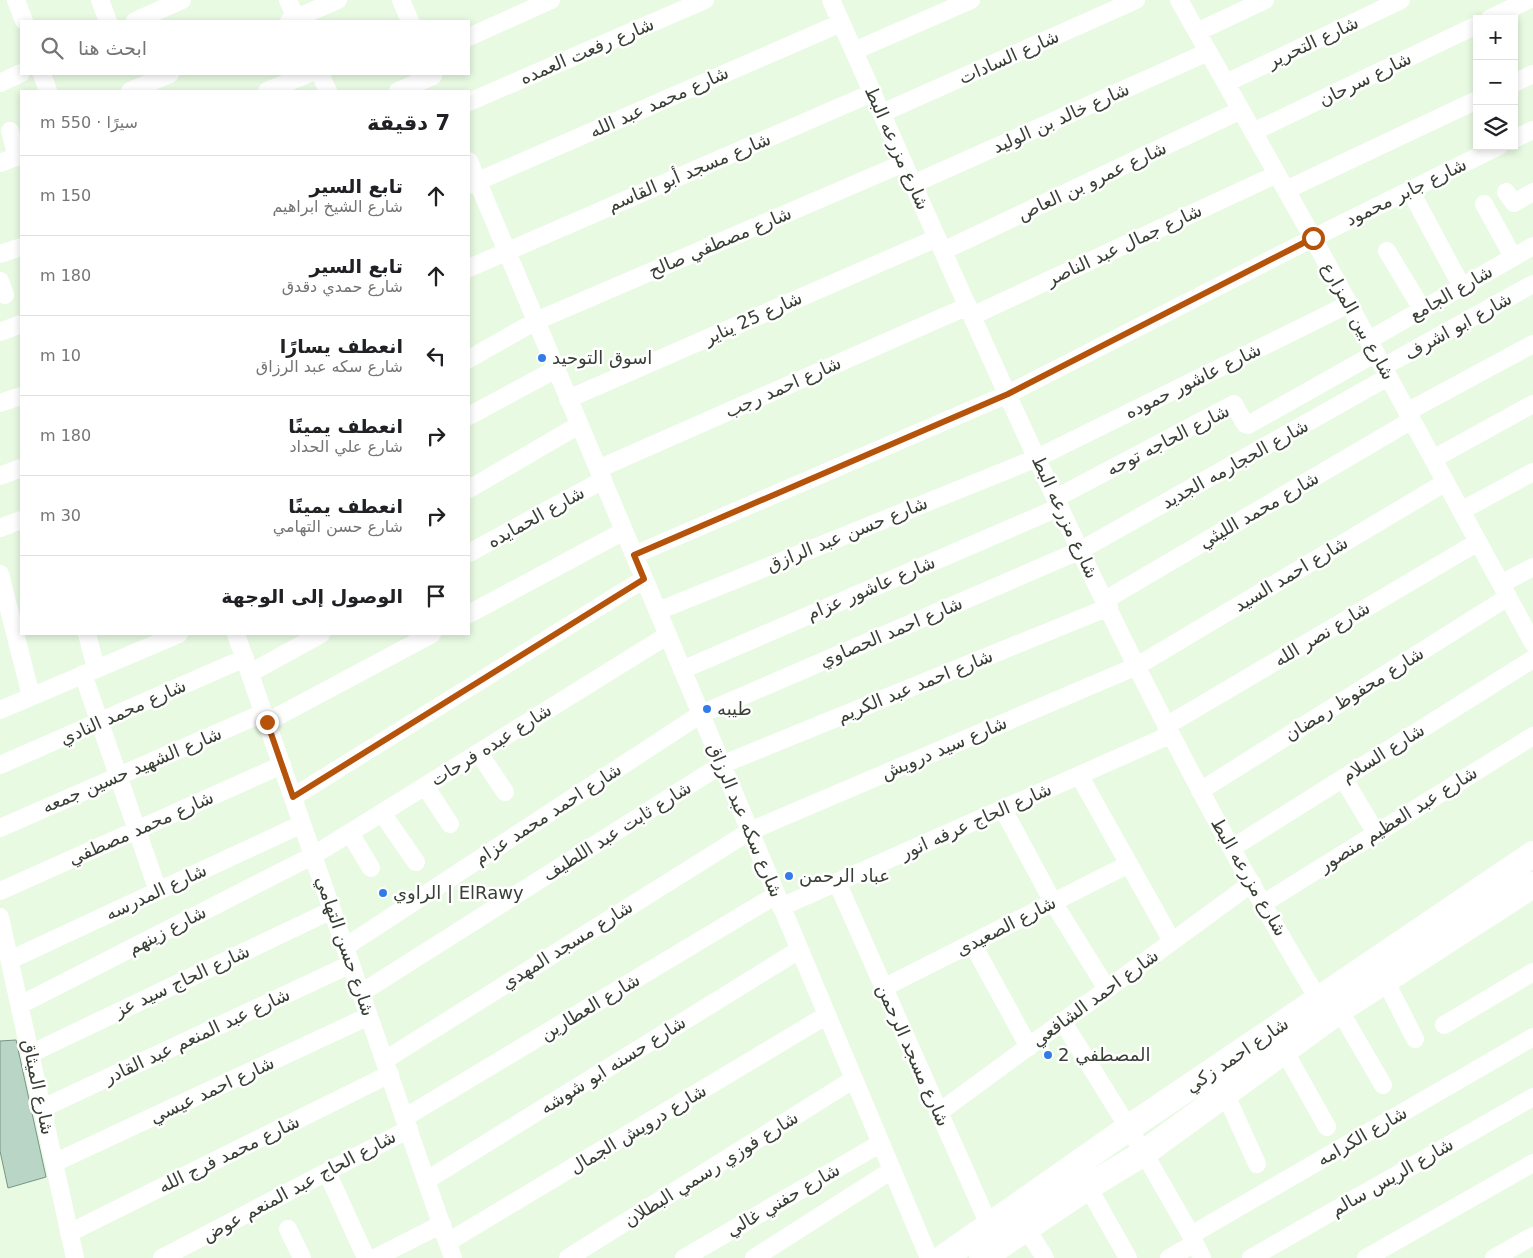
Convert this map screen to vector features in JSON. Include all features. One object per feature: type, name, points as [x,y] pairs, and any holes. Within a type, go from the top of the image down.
[{"type":"street","points":[[16,0],[24,20]]},
{"type":"street","points":[[100,0],[108,20]]},
{"type":"street","points":[[136,20],[155,6],[182,0]]},
{"type":"street","points":[[288,0],[294,20],[338,0]]},
{"type":"street","points":[[402,0],[410,20]]},
{"type":"street","points":[[470,37],[551,0]]},
{"type":"street","name":"شارع رفعت العمده","points":[[470,102],[705,0]]},
{"type":"street","points":[[854,51],[971,0]]},
{"type":"street","name":"شارع السادات","points":[[882,114],[1136,0]]},
{"type":"street","name":"شارع بين المزارع","points":[[1179,0],[1313,238],[1533,646]]},
{"type":"street","points":[[1197,32],[1265,0]]},
{"type":"street","name":"شارع التحرير","points":[[1226,83],[1401,0]]},
{"type":"street","points":[[1497,15],[1528,0]]},
{"type":"street","name":"شارع مزرعه البط","points":[[836,2],[841,23],[1037,458],[1168,730],[1200,791],[1264,903],[1330,1010],[1383,1086]]},
{"type":"street","name":"شارع محمد عبد الله","points":[[473,183],[841,23]]},
{"type":"street","name":"شارع سرحان","points":[[1253,132],[1473,27]]},
{"type":"street","name":"شارع خالد بن الوليد","points":[[913,184],[1208,52]]},
{"type":"street","points":[[0,83],[20,73]]},
{"type":"street","points":[[1518,81],[1533,74]]},
{"type":"street","points":[[42,75],[48,90]]},
{"type":"street","points":[[132,90],[168,75]]},
{"type":"street","points":[[269,90],[306,75]]},
{"type":"street","points":[[320,75],[328,90]]},
{"type":"street","points":[[401,90],[435,80]]},
{"type":"street","name":"شارع مسجد أبو القاسم","points":[[470,268],[872,93]]},
{"type":"street","points":[[1286,190],[1473,102]]},
{"type":"street","name":"شارع عمرو بن العاص","points":[[940,244],[1241,110]]},
{"type":"street","points":[[1518,137],[1533,130]]},
{"type":"street","points":[[0,163],[19,156],[10,131]]},
{"type":"street","name":"شارع جابر محمود","points":[[634,555],[1008,394],[1313,238],[1491,150]]},
{"type":"street","name":"شارع مصطفي صالح","points":[[471,353],[536,321],[904,163]]},
{"type":"street","name":"شارع سكه عبد الرزاق","points":[[470,166],[473,183],[536,321],[929,1258]]},
{"type":"street","name":"شارع جمال عبد الناصر","points":[[970,311],[1276,174]]},
{"type":"street","points":[[1410,190],[1462,287]]},
{"type":"street","points":[[1506,192],[1514,202],[1533,192]]},
{"type":"street","points":[[1484,204],[1513,257]]},
{"type":"street","name":"شارع 25 يناير","points":[[568,398],[940,244]]},
{"type":"street","name":"شارع الجامع","points":[[1379,359],[1422,309],[1533,246]]},
{"type":"street","points":[[0,254],[20,247]]},
{"type":"street","points":[[1387,251],[1422,309]]},
{"type":"street","name":"شارع ابو اشرف","points":[[1379,359],[1533,284]]},
{"type":"street","name":"شارع عاشور حموده","points":[[1037,458],[1349,304]]},
{"type":"street","name":"شارع احمد رجب","points":[[600,474],[970,311]]},
{"type":"street","points":[[0,332],[20,324]]},
{"type":"street","name":"شارع محمد الليثي","points":[[1107,604],[1410,416],[1533,344]]},
{"type":"street","name":"شارع الحاجه توحه","points":[[1058,502],[1234,404],[1245,424],[1248,425],[1379,359]]},
{"type":"street","name":"شارع الحجارمه الجديد","points":[[1081,550],[1379,359]]},
{"type":"street","points":[[470,415],[556,369]]},
{"type":"street","points":[[0,404],[20,396]]},
{"type":"street","points":[[1433,459],[1533,404]]},
{"type":"street","points":[[470,488],[580,425]]},
{"type":"street","name":"شارع حسن عبد الرازق","points":[[658,611],[1037,458]]},
{"type":"street","points":[[0,476],[20,468]]},
{"type":"street","points":[[1461,511],[1533,472]]},
{"type":"street","name":"شارع الحمايده","points":[[470,552],[600,474]]},
{"type":"street","name":"شارع احمد السيد","points":[[1137,666],[1446,482]]},
{"type":"street","name":"شارع عاشور عزام","points":[[682,670],[1058,502]]},
{"type":"street","points":[[0,528],[20,520]]},
{"type":"street","points":[[470,613],[624,531]]},
{"type":"street","name":"شارع نصر الله","points":[[1168,730],[1478,542]]},
{"type":"street","name":"شارع احمد الحصاوي","points":[[701,714],[1081,550]]},
{"type":"street","name":"شارع محفوظ رمضان","points":[[1200,791],[1504,590],[1533,566]]},
{"type":"street","points":[[0,574],[10,605],[31,696]]},
{"type":"street","points":[[293,797],[644,579]]},
{"type":"street","name":"شارع احمد عبد الكريم","points":[[721,765],[1107,604]]},
{"type":"street","points":[[87,635],[90,671],[99,722],[158,891]]},
{"type":"street","name":"شارع حسن التهامي","points":[[236,635],[451,1250]]},
{"type":"street","points":[[248,665],[319,635]]},
{"type":"street","name":"شارع الشهيد حسين جمعه","points":[[0,828],[118,776],[265,718],[430,635]]},
{"type":"street","points":[[0,710],[169,636]]},
{"type":"street","name":"شارع عبده فرحات","points":[[314,856],[668,636]]},
{"type":"street","name":"شارع السلام","points":[[1232,848],[1343,778],[1533,646]]},
{"type":"street","name":"شارع محمد النادي","points":[[0,765],[99,722],[248,665]]},
{"type":"street","name":"شارع سيد درويش","points":[[750,830],[1137,666]]},
{"type":"street","name":"شارع احمد محمد عزام","points":[[345,947],[701,714]]},
{"type":"street","name":"شارع الحاج عرفه انور","points":[[778,901],[837,882],[1079,775],[1168,730]]},
{"type":"street","name":"شارع عبد العظيم منصور","points":[[1264,903],[1533,736]]},
{"type":"street","points":[[479,753],[505,792]]},
{"type":"street","name":"شارع محمد مصطفي","points":[[0,891],[282,765]]},
{"type":"street","name":"شارع ثابت عبد اللطيف","points":[[361,993],[721,765]]},
{"type":"street","points":[[1079,775],[1172,941]]},
{"type":"street","points":[[1343,778],[1376,833]]},
{"type":"street","points":[[425,786],[450,824]]},
{"type":"street","points":[[1003,809],[1053,902],[1107,989]]},
{"type":"street","points":[[382,813],[416,862]]},
{"type":"street","name":"شارع المدرسه","points":[[10,960],[302,824]]},
{"type":"street","name":"شارع مسجد المهدي","points":[[387,1067],[750,830]]},
{"type":"street","points":[[350,833],[371,868]]},
{"type":"street","name":"شارع احمد زكي","points":[[982,1258],[1088,1187],[1144,1154],[1225,1093],[1285,1052],[1330,1010],[1533,854]]},
{"type":"street","name":"شارع زينهم","points":[[20,1005],[314,856]]},
{"type":"street","name":"شارع الصعيدى","points":[[883,988],[1128,864]]},
{"type":"street","name":"شارع مسجد الرحمن","points":[[837,882],[990,1227]]},
{"type":"street","name":"شارع احمد الشافعي","points":[[938,1113],[1252,883]]},
{"type":"street","name":"شارع احمد زكي","points":[[943,1258],[1128,1129],[1330,1010],[1385,980],[1533,885]]},
{"type":"street","name":"شارع العطارين","points":[[407,1123],[778,901]]},
{"type":"street","name":"شارع الحاج سيد عز","points":[[32,1053],[332,910]]},
{"type":"street","name":"شارع الميثاق","points":[[0,917],[32,1053],[75,1258]]},
{"type":"street","points":[[972,943],[1029,1047]]},
{"type":"street","name":"شارع حسنه ابو شوشه","points":[[427,1180],[799,950]]},
{"type":"street","name":"شارع عبد المنعم عبد القادر","points":[[44,1108],[351,964]]},
{"type":"street","points":[[1444,1025],[1533,972]]},
{"type":"street","points":[[1385,980],[1415,1038]]},
{"type":"street","name":"شارع درويش الجمال","points":[[451,1250],[828,1015]]},
{"type":"street","name":"شارع احمد عيسي","points":[[54,1163],[369,1016]]},
{"type":"street","points":[[1062,1022],[1144,1154],[1196,1245]]},
{"type":"street","name":"شارع الكرامه","points":[[1169,1258],[1196,1245],[1533,1037]]},
{"type":"street","points":[[1285,1052],[1327,1127]]},
{"type":"street","name":"شارع محمد فرج الله","points":[[69,1233],[387,1067]]},
{"type":"street","name":"شارع فوزي رسمي البطلان","points":[[568,1258],[854,1079]]},
{"type":"street","points":[[1225,1093],[1257,1164]]},
{"type":"street","name":"شارع الريس سالم","points":[[1251,1258],[1533,1097]]},
{"type":"street","name":"شارع الحاج عبد المنعم عوض","points":[[165,1257],[327,1172],[407,1123]]},
{"type":"street","name":"شارع حفني غالي","points":[[684,1258],[881,1143]]},
{"type":"street","points":[[1366,1258],[1533,1163]]},
{"type":"street","points":[[754,1258],[892,1170]]},
{"type":"street","points":[[327,1172],[366,1258]]},
{"type":"street","points":[[1088,1187],[1128,1258]]},
{"type":"street","points":[[375,1258],[442,1224]]},
{"type":"street","points":[[1026,1228],[1045,1258]]},
{"type":"street","points":[[288,1229],[302,1258]]},
{"type":"street","points":[[1494,1258],[1533,1236]]},
{"type":"building","points":[[16,1040],[46,1177],[8,1188],[0,1151],[0,1041]]},
{"type":"place","name":"اسوق التوحيد","points":[[542,358]]},
{"type":"place","name":"طيبه","points":[[707,709]]},
{"type":"place","name":"عباد الرحمن","points":[[789,876]]},
{"type":"place","name":"الراوي | ElRawy","points":[[383,893]]},
{"type":"place","name":"المصطفي 2","points":[[1048,1055]]},
{"type":"route","points":[[267,722],[293,797],[644,579],[634,555],[1008,394],[1313,238]]}]
